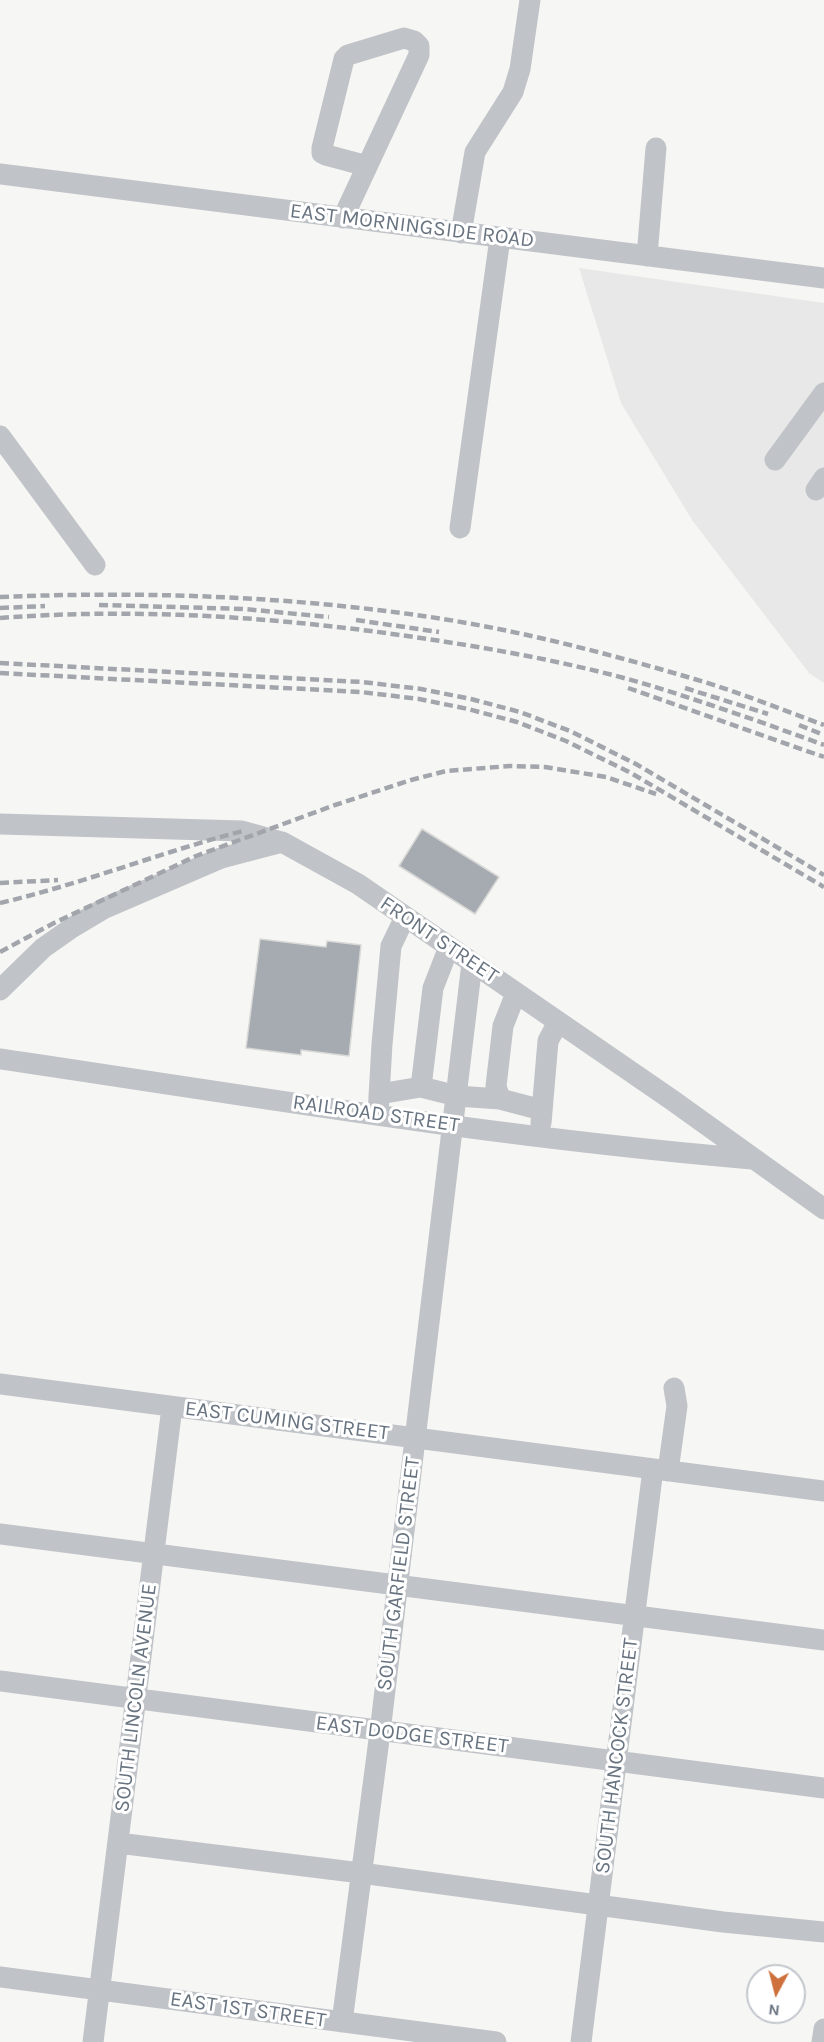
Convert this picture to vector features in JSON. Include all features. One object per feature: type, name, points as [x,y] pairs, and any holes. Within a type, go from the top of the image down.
[{"type":"street","points":[[461,233],[475,152],[516,85],[530,0]]},
{"type":"street","points":[[343,218],[419,55],[419,46],[414,41],[404,38],[348,55],[344,59],[322,153],[367,166]]},
{"type":"street","points":[[647,256],[656,148]]},
{"type":"street","name":"EAST MORNINGSIDE ROAD","points":[[0,174],[824,278]]},
{"type":"street","points":[[460,528],[500,238]]},
{"type":"street","points":[[775,460],[824,393]]},
{"type":"street","points":[[0,436],[95,565]]},
{"type":"street","name":"FRONT STREET","points":[[0,824],[242,831],[282,842],[331,868],[405,917],[672,1100],[824,1209]]},
{"type":"street","points":[[0,990],[43,948],[105,908],[221,858],[282,842]]},
{"type":"street","points":[[405,917],[392,946],[379,1104],[421,1087],[457,1096],[500,1099],[542,1110]]},
{"type":"street","points":[[421,1087],[433,988],[449,947]]},
{"type":"street","name":"SOUTH GARFIELD STREET","points":[[342,2022],[380,1732],[472,963]]},
{"type":"street","points":[[500,1099],[496,1086],[503,1026],[516,993]]},
{"type":"street","points":[[539,1136],[549,1041],[558,1022]]},
{"type":"street","name":"RAILROAD STREET","points":[[0,1059],[379,1104],[454,1125],[660,1152],[752,1159]]},
{"type":"street","name":"EAST CUMING STREET","points":[[0,1384],[824,1491]]},
{"type":"street","name":"SOUTH HANCOCK STREET","points":[[581,2042],[634,1615],[660,1470],[677,1406],[674,1388]]},
{"type":"street","name":"SOUTH LINCOLN AVENUE","points":[[93,2042],[172,1407]]},
{"type":"street","points":[[0,1534],[824,1640]]},
{"type":"street","name":"EAST DODGE STREET","points":[[0,1681],[824,1788]]},
{"type":"street","points":[[118,1843],[723,1922],[824,1932]]},
{"type":"street","name":"EAST 1ST STREET","points":[[0,1977],[496,2042]]},
{"type":"street","points":[[822,2042],[824,2029]]},
{"type":"shaded area","points":[[579,268],[824,303],[824,683],[809,673],[692,520],[621,403]]},
{"type":"building","points":[[422,829],[499,877],[475,914],[399,866]]},
{"type":"building","points":[[260,939],[326,947],[327,941],[361,945],[349,1056],[301,1050],[301,1055],[246,1048]]},
{"type":"railway","points":[[0,597],[54,595],[216,597],[323,604],[463,622],[562,643],[691,678],[824,725]]},
{"type":"railway","points":[[99,605],[244,609],[329,617]]},
{"type":"railway","points":[[0,608],[45,606]]},
{"type":"railway","points":[[0,618],[163,614],[272,620],[434,640],[544,659],[625,678],[717,707],[824,745]]},
{"type":"railway","points":[[356,620],[439,632]]},
{"type":"railway","points":[[0,663],[362,682],[421,689],[471,699],[520,712],[570,731],[636,764],[824,875]]},
{"type":"railway","points":[[0,673],[361,692],[419,699],[468,709],[517,722],[566,741],[631,773],[824,887]]},
{"type":"railway","points":[[628,688],[824,757]]},
{"type":"railway","points":[[685,688],[768,714]]},
{"type":"railway","points":[[799,725],[824,735]]},
{"type":"railway","points":[[0,952],[54,923],[196,856],[335,805],[446,771],[510,766],[545,767],[606,777],[656,794]]},
{"type":"railway","points":[[0,903],[61,887],[243,831]]},
{"type":"railway","points":[[0,883],[58,880]]}]
